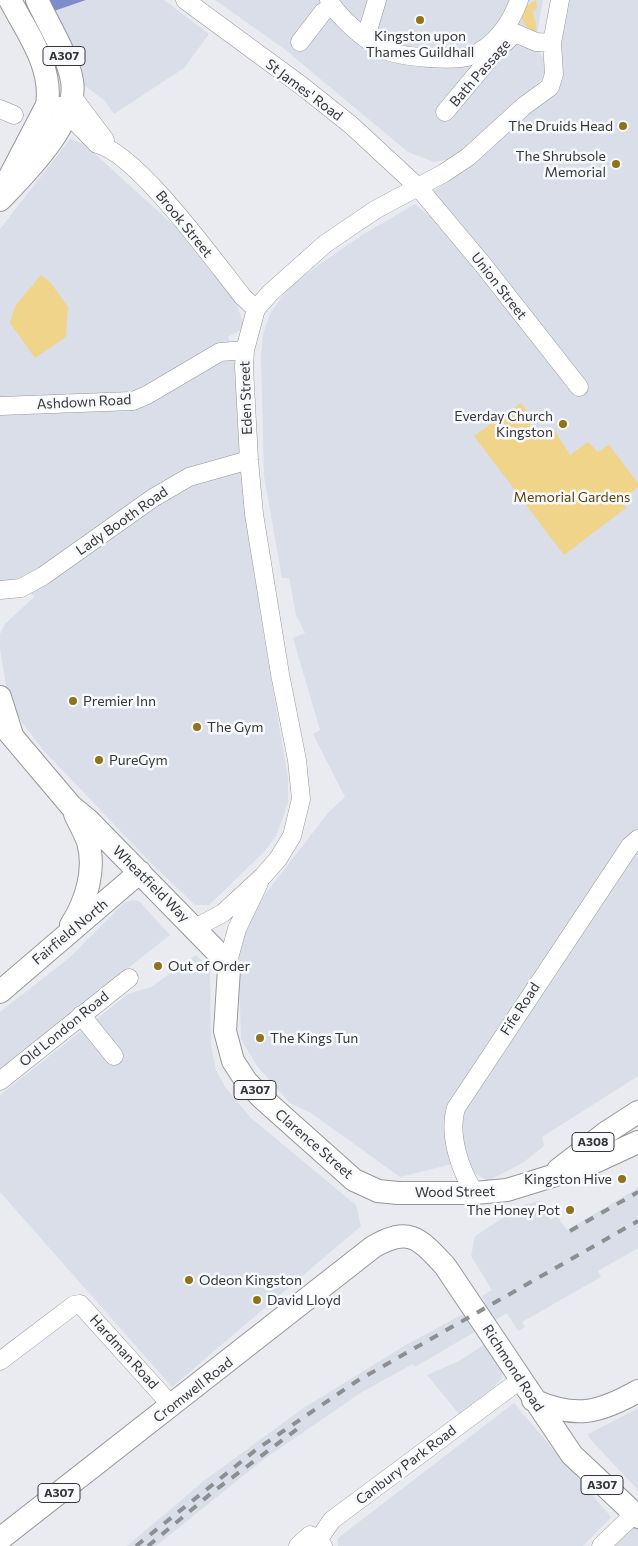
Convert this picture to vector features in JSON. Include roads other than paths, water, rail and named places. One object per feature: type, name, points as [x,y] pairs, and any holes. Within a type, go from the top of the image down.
[{"type":"main road","name":"A307","points":[[0,200],[12,168],[47,105],[49,93],[46,68],[10,0]]},
{"type":"main road","name":"A307","points":[[0,200],[51,140],[69,105],[68,67],[36,0]]},
{"type":"main road","name":"Wheatfield Way","points":[[0,696],[6,728],[71,806],[140,872],[228,964]]},
{"type":"main road","name":"Wheatfield Way","points":[[59,939],[75,918],[84,901],[91,863],[88,842],[71,806]]},
{"type":"main road","name":"Fairfield North","points":[[0,992],[59,939],[140,872]]},
{"type":"main road","name":"Clarence Street","points":[[228,964],[225,1032],[233,1061],[246,1081],[287,1121],[354,1180],[378,1191],[398,1193]]},
{"type":"main road","name":"Wood Street","points":[[398,1193],[475,1194],[507,1190],[551,1176],[607,1132],[638,1112]]},
{"type":"main road","name":"A307","points":[[551,1176],[588,1165],[638,1142]]},
{"type":"main road","name":"Richmond Road","points":[[385,1240],[405,1235],[412,1236],[428,1248],[463,1291],[533,1400],[572,1455],[636,1515]]},
{"type":"main road","name":"Cromwell Road","points":[[0,1539],[373,1247],[385,1240]]},
{"type":"main road","points":[[533,1400],[553,1409],[583,1413],[595,1411],[638,1391]]},
{"type":"street","name":"St James' Road","points":[[185,0],[309,91],[351,125],[418,187]]},
{"type":"street","points":[[366,37],[377,0]]},
{"type":"street","points":[[300,42],[330,3],[366,37],[383,49],[447,59],[471,56],[493,41],[511,22],[519,0]]},
{"type":"street","points":[[552,43],[560,0]]},
{"type":"street","name":"Bath Passage","points":[[445,112],[496,51],[515,33],[536,42],[552,43]]},
{"type":"street","name":"Eden Street","points":[[300,799],[297,760],[254,514],[249,460],[245,395],[245,350],[256,309],[325,244],[375,210],[444,174],[468,157],[552,83],[552,43]]},
{"type":"street","name":"Brook Street","points":[[49,93],[69,105],[104,137],[106,146],[147,180],[237,289],[256,309]]},
{"type":"street","name":"Union Street","points":[[418,187],[484,266],[579,386]]},
{"type":"street","name":"Ashdown Road","points":[[0,406],[133,401],[147,395],[220,352],[245,350]]},
{"type":"street","name":"Lady Booth Road","points":[[0,590],[21,588],[43,576],[153,498],[190,477],[249,460]]},
{"type":"street","name":"Clarence Street","points":[[228,964],[236,929],[263,876],[292,836],[300,799]]},
{"type":"street","name":"Fife Road","points":[[475,1194],[465,1177],[454,1133],[453,1122],[456,1108],[560,948],[630,846],[638,839]]},
{"type":"street","name":"Clarence Street","points":[[195,928],[223,913],[263,876]]},
{"type":"street","name":"Old London Road","points":[[0,1081],[129,978]]},
{"type":"street","points":[[81,1015],[114,1056]]},
{"type":"street","name":"Hardman Road","points":[[0,1361],[74,1305],[80,1304],[172,1406]]},
{"type":"street","name":"Canbury Park Road","points":[[298,1546],[310,1535],[320,1543],[322,1530],[332,1520],[520,1380]]},
{"type":"street","points":[[601,1546],[636,1515]]},
{"type":"water","points":[[50,0],[86,0],[54,11]]},
{"type":"railway","points":[[570,1231],[638,1192]]},
{"type":"railway","points":[[136,1546],[257,1449],[357,1381],[638,1221]]},
{"type":"railway","points":[[148,1546],[214,1491],[300,1427]]},
{"type":"place","name":"Kingston upon Thames Guildhall","points":[[420,20]]},
{"type":"place","name":"The Druids Head","points":[[623,126]]},
{"type":"place","name":"The Shrubsole Memorial","points":[[616,164]]},
{"type":"place","name":"Everday Church Kingston","points":[[563,424]]},
{"type":"place","name":"Premier Inn","points":[[73,701]]},
{"type":"place","name":"The Gym","points":[[197,727]]},
{"type":"place","name":"PureGym","points":[[99,760]]},
{"type":"place","name":"Out of Order","points":[[158,966]]},
{"type":"place","name":"The Kings Tun","points":[[260,1038]]},
{"type":"place","name":"Kingston Hive","points":[[622,1179]]},
{"type":"place","name":"The Honey Pot","points":[[570,1210]]},
{"type":"place","name":"Odeon Kingston","points":[[189,1280]]},
{"type":"place","name":"David Lloyd","points":[[257,1300]]},
{"type":"park label","name":"Memorial Gardens","points":[[572,497]]}]
